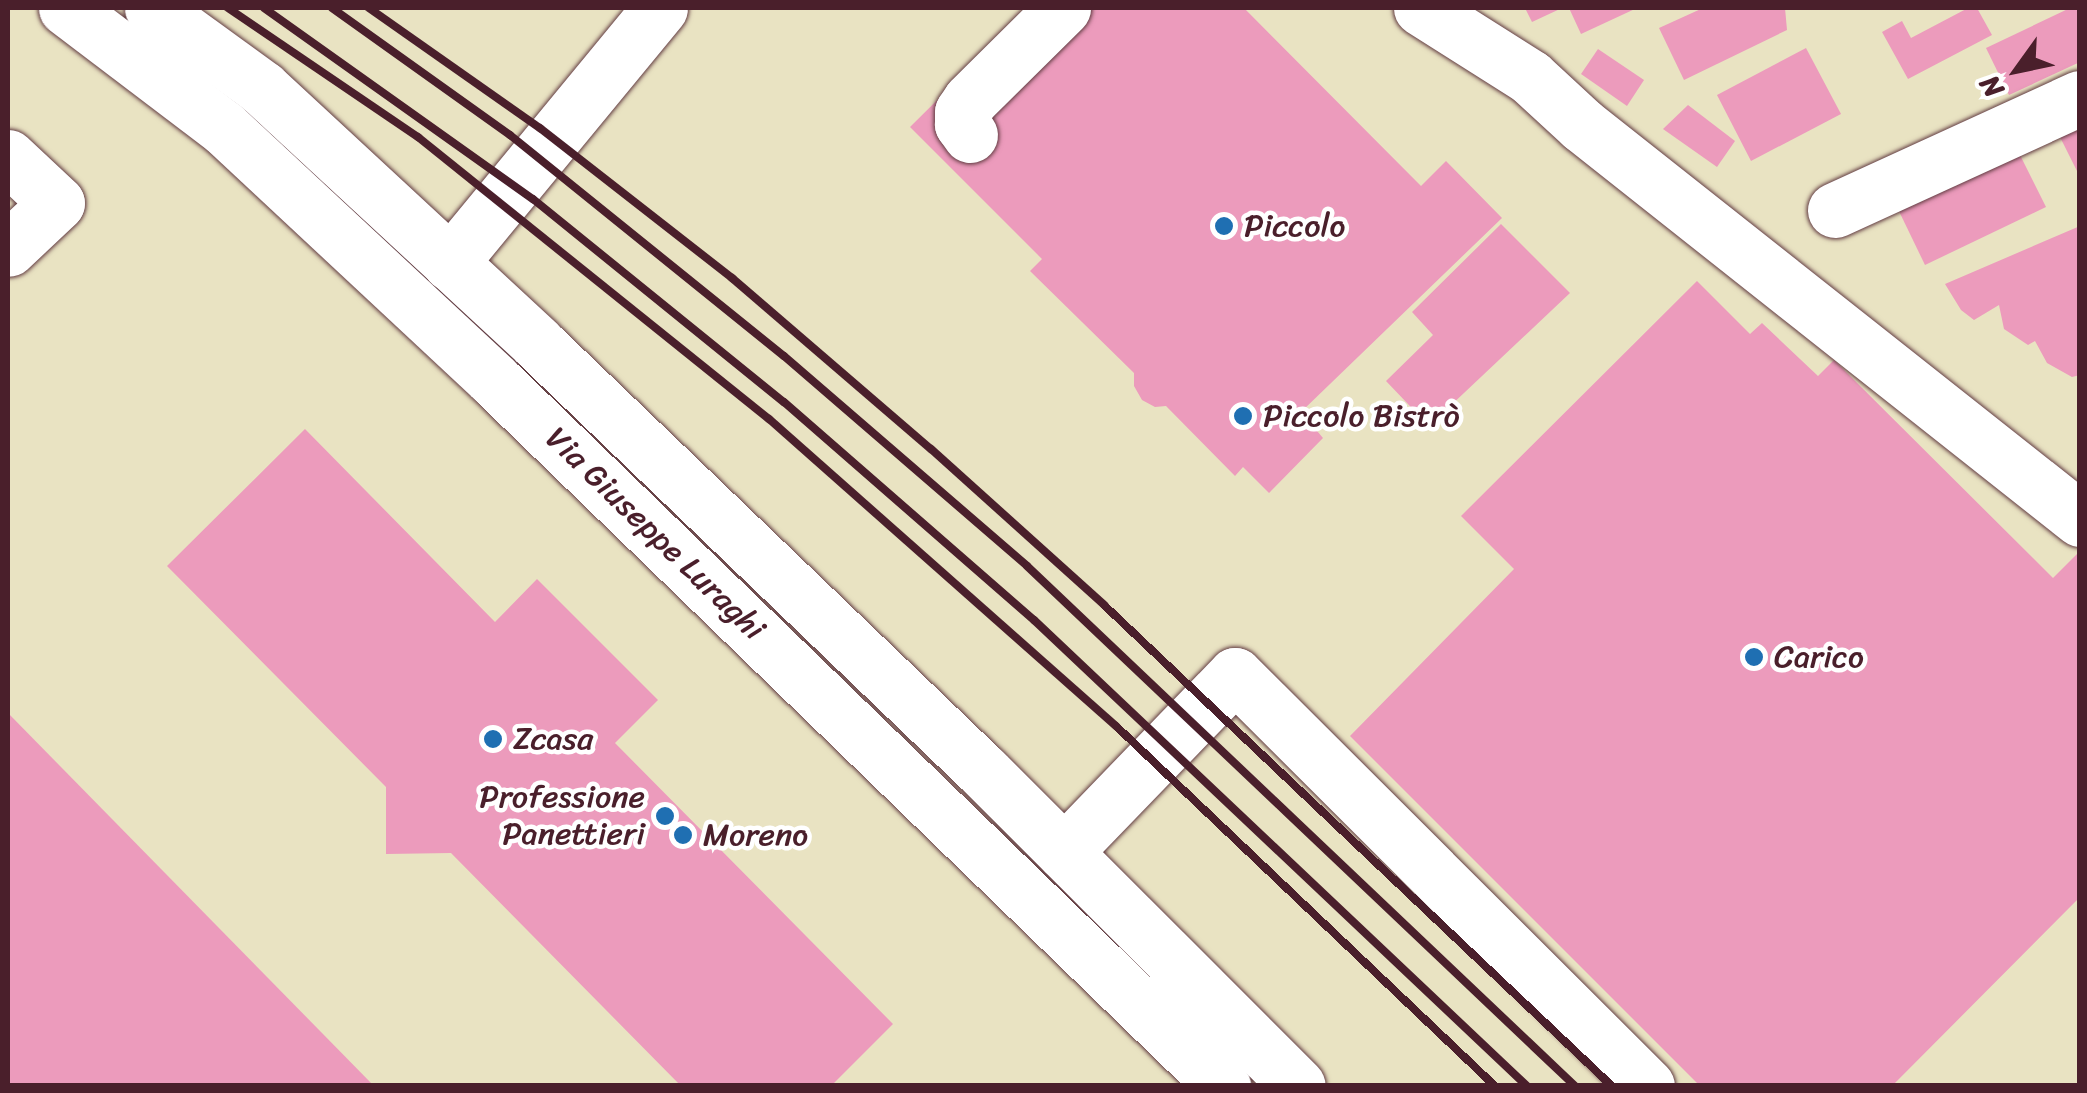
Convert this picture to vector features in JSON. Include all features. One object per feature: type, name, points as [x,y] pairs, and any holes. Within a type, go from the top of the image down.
[{"type":"street","name":"Via Giuseppe Luraghi","points":[[66,8],[224,128],[494,380],[1223,1086]]},
{"type":"street","name":"Via Giuseppe Luraghi","points":[[152,8],[262,88],[450,263],[1064,852],[1298,1086]]},
{"type":"street","points":[[450,263],[660,8]]},
{"type":"street","points":[[970,135],[962,124],[962,112],[970,100],[1064,8]]},
{"type":"street","points":[[1420,8],[1530,77],[1582,125],[2080,519]]},
{"type":"street","points":[[1836,210],[2080,98]]},
{"type":"street","points":[[8,157],[56,203],[8,249]]},
{"type":"street","points":[[1064,852],[1236,675],[1647,1086]]},
{"type":"building","points":[[1030,8],[1244,8],[1421,186],[1446,161],[1502,218],[1301,412],[1323,438],[1269,493],[1243,467],[1235,476],[1166,406],[1155,407],[1142,400],[1134,386],[1134,373],[1030,271],[1042,259],[910,127]]},
{"type":"building","points":[[1525,8],[1562,8],[1532,22]]},
{"type":"building","points":[[1569,8],[1637,8],[1581,34]]},
{"type":"building","points":[[1703,8],[1785,8],[1787,30],[1684,80],[1659,28]]},
{"type":"building","points":[[1968,8],[1977,8],[1992,35],[1908,79],[1882,32],[1902,21],[1911,38]]},
{"type":"building","points":[[2070,8],[2080,8],[2080,62],[2009,95],[1986,48]]},
{"type":"building","points":[[1806,48],[1841,114],[1751,161],[1717,95]]},
{"type":"building","points":[[1598,49],[1644,80],[1627,106],[1581,74]]},
{"type":"building","points":[[1688,105],[1735,141],[1717,167],[1663,129]]},
{"type":"building","points":[[2080,111],[2080,177],[2053,123]]},
{"type":"building","points":[[2016,147],[2046,207],[1925,265],[1896,205]]},
{"type":"building","points":[[1501,224],[1570,293],[1429,426],[1386,381],[1433,335],[1412,312]]},
{"type":"building","points":[[2080,226],[2080,375],[2072,377],[2047,363],[2035,341],[2028,345],[2004,329],[1999,305],[1974,320],[1961,310],[1945,284]]},
{"type":"building","name":"Carico","points":[[1697,281],[1750,334],[1762,323],[1818,376],[1834,360],[2053,578],[2080,551],[2080,897],[1892,1086],[1700,1086],[1350,736],[1514,569],[1461,516]]},
{"type":"building","points":[[305,429],[495,622],[537,579],[658,700],[615,743],[893,1024],[831,1086],[681,1086],[451,853],[386,854],[386,787],[167,566]]},
{"type":"building","points":[[8,713],[374,1086],[8,1086]]},
{"type":"railway","points":[[228,8],[418,137],[769,419],[1116,726],[1495,1086]]},
{"type":"railway","points":[[264,8],[533,199],[784,402],[1034,620],[1527,1086]]},
{"type":"railway","points":[[332,8],[510,135],[784,356],[1027,566],[1575,1086]]},
{"type":"railway","points":[[369,8],[540,128],[732,278],[931,449],[1104,605],[1612,1086]]},
{"type":"place","name":"Piccolo","points":[[1224,226]]},
{"type":"place","name":"Piccolo Bistrò","points":[[1243,416]]},
{"type":"place","name":"Carico","points":[[1754,657]]},
{"type":"place","name":"Zcasa","points":[[493,739]]},
{"type":"place","name":"Professione Panettieri","points":[[665,816]]},
{"type":"place","name":"Moreno","points":[[683,835]]}]
